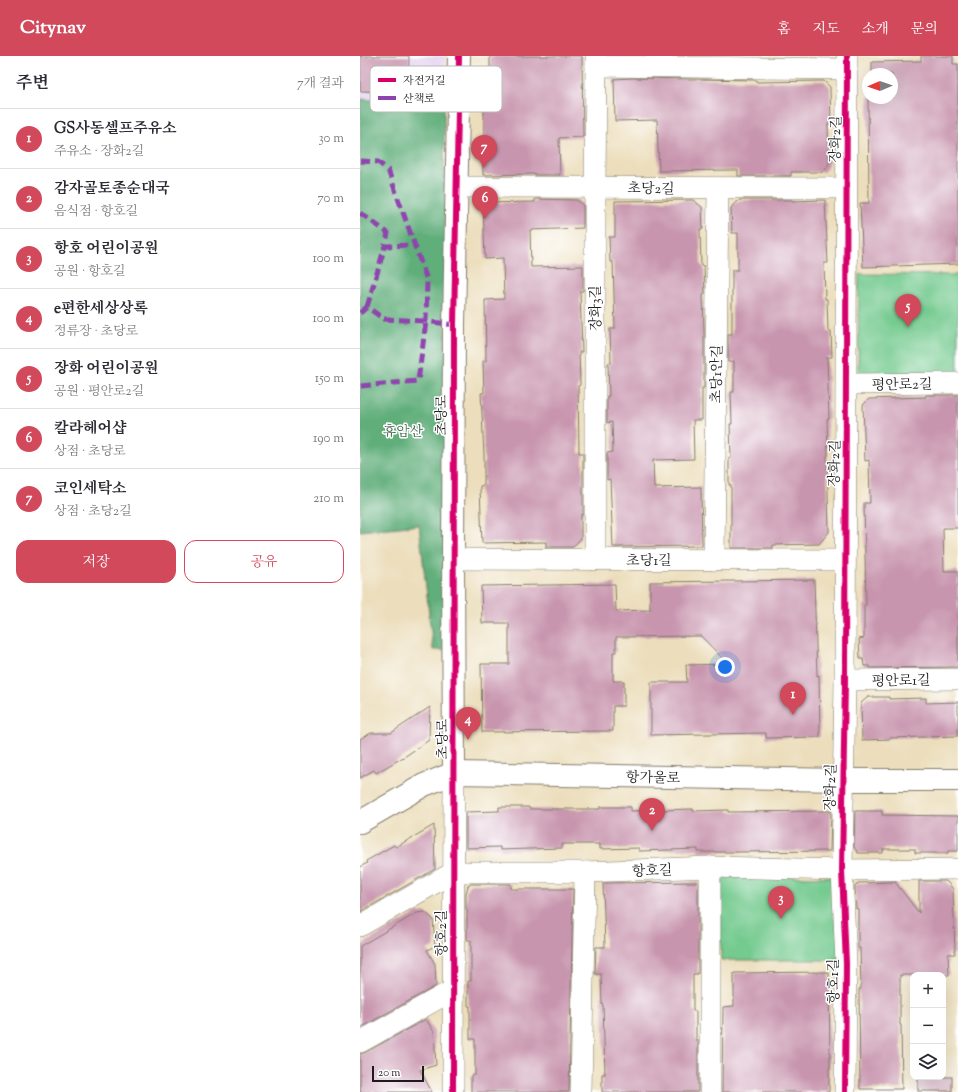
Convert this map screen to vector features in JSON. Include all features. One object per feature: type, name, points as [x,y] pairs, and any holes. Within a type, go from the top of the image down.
[{"type":"street","name":"초당로","points":[[459,56],[459,66]]},
{"type":"street","name":"장화2길","points":[[596,61],[847,62],[847,384],[842,870]]},
{"type":"street","name":"장화3길","points":[[595,560],[596,61]]},
{"type":"street","name":"초당로","points":[[454,773],[454,324],[458,112]]},
{"type":"street","name":"초당2길","points":[[457,187],[846,188]]},
{"type":"street","name":"초당1안길","points":[[714,560],[718,188]]},
{"type":"street","name":"평안로2길","points":[[847,384],[958,383]]},
{"type":"street","name":"초당1길","points":[[453,559],[844,560]]},
{"type":"street","name":"평안로1길","points":[[845,680],[958,679]]},
{"type":"street","name":"항가울로","points":[[360,822],[424,785],[454,773],[842,780],[958,780]]},
{"type":"street","name":"항호2길","points":[[453,1092],[454,773]]},
{"type":"street","name":"항호길","points":[[360,926],[454,872],[585,872],[710,867],[842,870],[958,869]]},
{"type":"street","points":[[710,867],[710,1092]]},
{"type":"street","name":"항호1길","points":[[842,870],[846,964],[845,1092]]},
{"type":"street","points":[[581,1092],[585,872]]},
{"type":"street","points":[[360,1042],[453,990]]},
{"type":"shaded area","points":[[360,56],[445,56],[445,66],[370,66],[370,100],[360,99]]},
{"type":"green space","name":"휴암산","points":[[360,99],[370,100],[370,112],[444,112],[448,650],[433,650],[419,525],[360,531]]},
{"type":"green space","points":[[859,274],[958,275],[958,380],[858,379]]},
{"type":"green space","points":[[721,876],[840,877],[840,960],[721,960]]},
{"type":"building","points":[[360,56],[409,56],[409,66],[370,66],[370,91],[360,91]]},
{"type":"building","points":[[490,56],[582,56],[583,137],[559,138],[560,175],[483,175],[482,144],[484,144],[484,112],[502,112],[502,66],[490,66]]},
{"type":"building","points":[[921,56],[953,56],[953,64],[958,64],[958,264],[863,267],[860,203],[869,203],[868,104],[898,104],[898,68],[872,68],[872,62],[921,61]]},
{"type":"building","points":[[614,79],[756,80],[757,82],[824,81],[830,87],[831,124],[828,124],[829,163],[823,172],[791,172],[791,176],[738,176],[738,170],[659,171],[657,120],[615,121]]},
{"type":"building","points":[[535,199],[577,200],[583,205],[583,228],[530,230],[531,267],[583,266],[583,291],[580,291],[582,352],[579,352],[580,385],[578,386],[579,453],[583,453],[583,515],[581,515],[581,538],[573,547],[546,547],[546,542],[482,543],[480,486],[484,485],[484,455],[481,393],[484,393],[483,361],[486,361],[485,300],[504,299],[503,258],[485,259],[483,203],[535,202]]},
{"type":"building","points":[[693,200],[702,207],[703,229],[700,229],[701,266],[704,266],[705,294],[703,295],[704,388],[702,388],[702,420],[693,420],[694,459],[653,460],[654,488],[701,487],[702,546],[613,547],[610,479],[607,480],[607,453],[613,452],[612,422],[607,423],[607,396],[609,396],[608,363],[611,363],[610,329],[615,329],[613,262],[610,262],[609,237],[615,237],[615,201]]},
{"type":"building","points":[[740,200],[825,200],[828,263],[824,263],[825,299],[827,299],[828,331],[831,331],[832,357],[827,357],[829,419],[827,419],[827,456],[829,532],[819,544],[773,545],[773,548],[731,548],[731,485],[729,485],[729,458],[731,458],[730,424],[732,424],[731,392],[734,392],[734,361],[728,362],[728,334],[732,334],[732,270],[738,270],[738,233],[732,233],[731,208]]},
{"type":"building","points":[[926,395],[958,395],[958,528],[943,528],[944,571],[958,571],[958,667],[870,668],[870,666],[864,666],[863,659],[860,659],[859,639],[864,638],[864,605],[866,605],[864,503],[870,503],[869,460],[865,461],[863,405],[869,399],[926,397]]},
{"type":"building","points":[[814,580],[817,676],[819,675],[820,737],[766,738],[766,733],[651,735],[651,682],[687,682],[686,665],[728,664],[701,636],[616,637],[616,652],[613,652],[613,681],[624,681],[624,706],[613,706],[613,731],[482,732],[481,664],[509,664],[509,623],[482,623],[481,586],[615,584],[616,611],[650,610],[650,582]]},
{"type":"building","points":[[868,697],[889,697],[889,699],[926,698],[926,703],[958,702],[958,736],[862,740],[861,703]]},
{"type":"building","points":[[430,707],[429,740],[376,773],[374,770],[360,778],[360,739],[371,733],[391,733]]},
{"type":"building","points":[[499,807],[529,807],[529,809],[600,809],[600,807],[631,807],[631,811],[693,809],[693,811],[728,810],[728,812],[831,811],[830,851],[698,852],[698,849],[639,851],[639,848],[600,849],[600,844],[562,844],[562,848],[500,850],[500,847],[466,848],[466,812],[499,811]]},
{"type":"building","points":[[855,811],[882,811],[882,815],[958,816],[958,851],[948,851],[948,853],[915,853],[915,849],[883,849],[883,853],[858,853],[854,847]]},
{"type":"building","points":[[434,825],[435,869],[360,912],[360,867],[367,863],[366,861],[394,845],[396,847]]},
{"type":"building","points":[[919,881],[946,881],[953,889],[955,954],[948,954],[949,975],[946,975],[946,972],[910,972],[910,975],[900,975],[902,1089],[860,1089],[860,948],[858,948],[858,908],[856,909],[855,887],[858,883],[895,882],[919,913]]},
{"type":"building","points":[[698,882],[698,974],[693,974],[693,1011],[696,1011],[696,1040],[698,1040],[698,1092],[602,1092],[602,1074],[605,1074],[603,1005],[601,974],[595,974],[596,947],[605,947],[603,883]]},
{"type":"building","points":[[471,884],[511,884],[511,889],[573,889],[569,1092],[471,1092],[471,1075],[475,1075],[475,1039],[470,1039],[468,981],[471,981],[471,940],[467,940],[466,893],[468,886]]},
{"type":"building","points":[[425,912],[433,919],[435,946],[427,950],[435,964],[436,986],[360,1028],[360,946],[417,913]]},
{"type":"building","points":[[829,972],[829,1092],[722,1092],[723,1007],[734,1006],[734,973]]},
{"type":"building","points":[[426,1019],[434,1032],[436,1065],[420,1070],[432,1092],[360,1092],[360,1054]]},
{"type":"building","points":[[946,1077],[952,1077],[952,1091],[918,1091],[918,1080],[946,1080]]},
{"type":"marked path","points":[[360,161],[378,162],[388,170],[427,280],[426,321],[454,325]]},
{"type":"marked path","points":[[360,213],[388,233],[385,246],[414,245]]},
{"type":"marked path","points":[[367,307],[385,246]]},
{"type":"marked path","points":[[360,313],[367,307],[384,319],[426,321],[418,381],[360,386]]},
{"type":"cycle path","points":[[459,56],[459,66]]},
{"type":"cycle path","points":[[845,1092],[846,964],[842,870],[845,680],[847,56]]},
{"type":"cycle path","points":[[453,1092],[454,325],[458,112]]},
{"type":"place","name":"코인세탁소","points":[[484,168]]},
{"type":"place","name":"칼라헤어샵","points":[[485,219]]},
{"type":"place","name":"장화 어린이공원","points":[[908,327]]},
{"type":"place","name":"GS사동셀프주유소","points":[[793,715]]},
{"type":"place","name":"e편한세상상록","points":[[468,740]]},
{"type":"place","name":"감자골토종순대국","points":[[652,831]]},
{"type":"place","name":"항호 어린이공원","points":[[781,919]]}]
